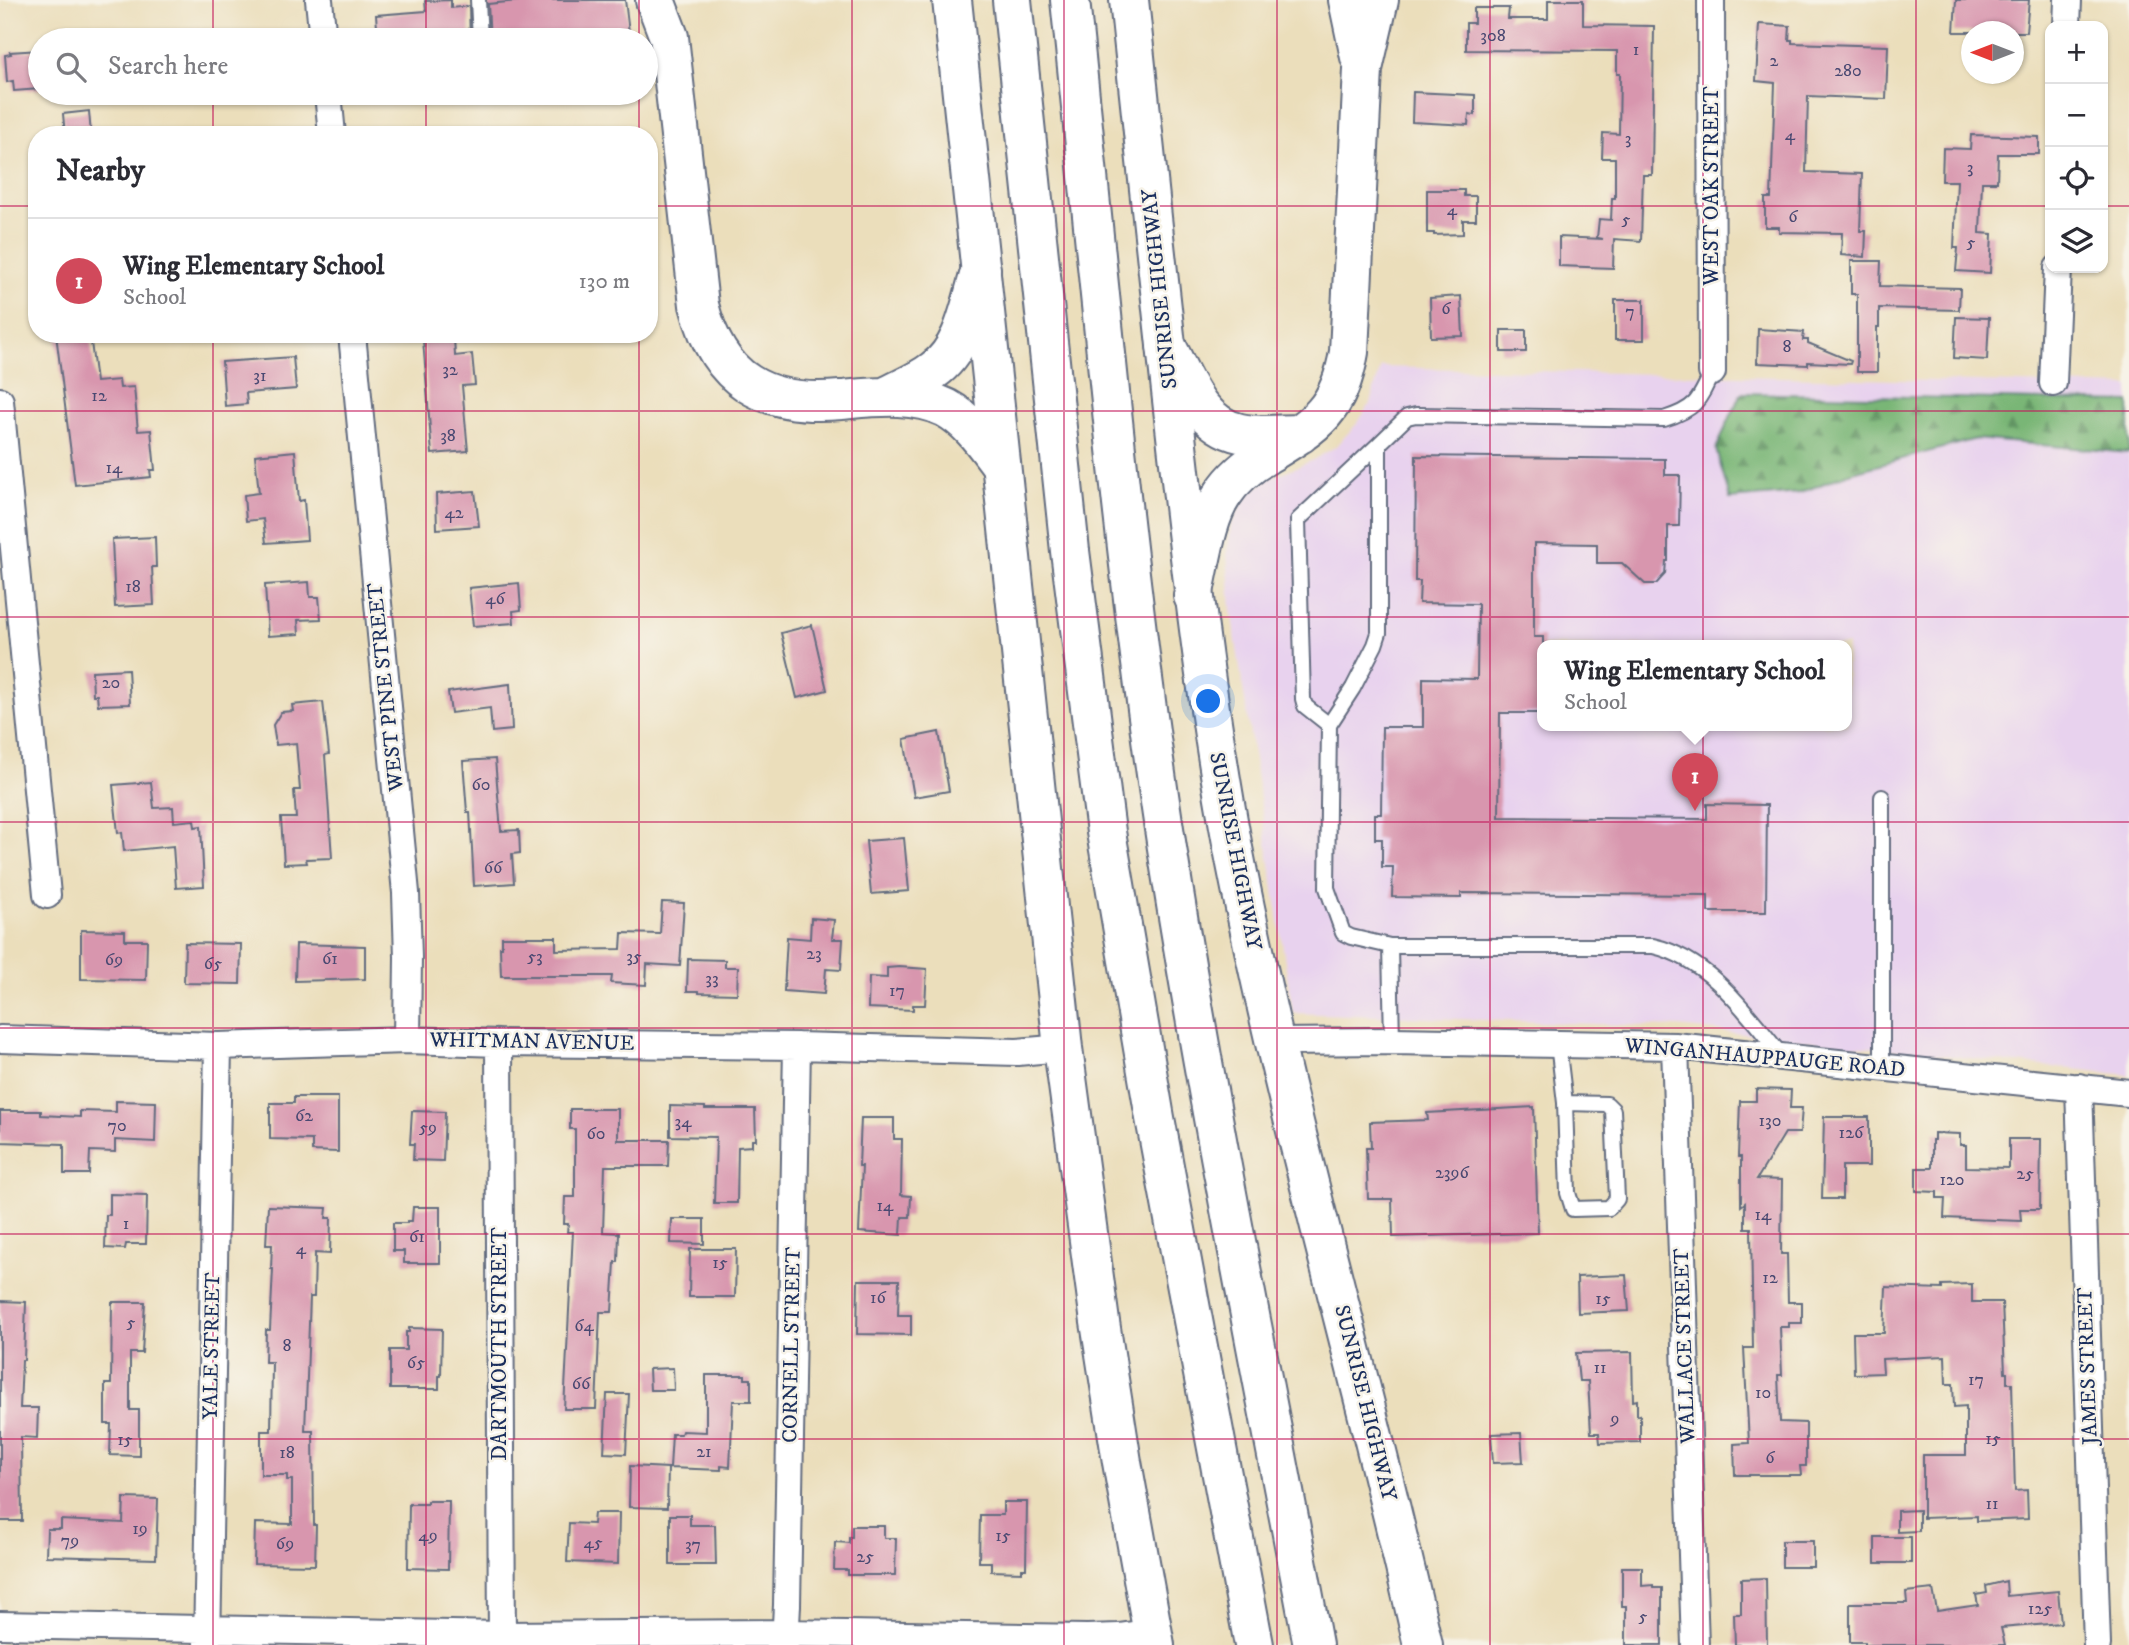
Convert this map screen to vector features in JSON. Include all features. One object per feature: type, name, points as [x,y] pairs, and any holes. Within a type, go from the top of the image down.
[{"type":"main road","points":[[655,0],[699,305],[721,358],[742,379],[779,398],[809,402],[887,396],[920,400],[946,408],[967,424],[1001,465]]},
{"type":"main road","points":[[662,49],[680,0]]},
{"type":"main road","points":[[952,0],[1063,1048],[1110,1391],[1154,1638]]},
{"type":"main road","points":[[1012,0],[1070,551],[1101,793],[1155,1118],[1254,1645]]},
{"type":"main road","points":[[1070,0],[1126,537],[1163,818],[1208,1089],[1313,1645]]},
{"type":"main road","name":"SUNRISE HIGHWAY","points":[[1129,0],[1193,596],[1226,807],[1274,1042],[1423,1645]]},
{"type":"main road","points":[[1348,0],[1363,69]]},
{"type":"main road","points":[[1193,596],[1211,520],[1223,493],[1242,471],[1311,426],[1329,408],[1343,382],[1349,344],[1363,69],[1379,0]]},
{"type":"main road","points":[[887,396],[934,370],[947,359],[962,333],[981,269]]},
{"type":"main road","points":[[1166,345],[1197,403],[1216,423],[1239,433],[1300,435]]},
{"type":"street","points":[[319,0],[322,28]]},
{"type":"street","name":"WEST OAK STREET","points":[[1711,0],[1712,372]]},
{"type":"street","points":[[2067,21],[2068,0]]},
{"type":"street","points":[[329,105],[331,126]]},
{"type":"street","points":[[2053,383],[2058,273]]},
{"type":"street","name":"WEST PINE STREET","points":[[353,343],[406,893],[407,1040]]},
{"type":"street","points":[[0,401],[47,895]]},
{"type":"street","name":"WHITMAN AVENUE","points":[[0,1039],[218,1046],[407,1040],[1017,1052],[1063,1048]]},
{"type":"street","name":"WINGANHAUPPAUGE ROAD","points":[[1274,1042],[1392,1041],[1675,1046],[2129,1093]]},
{"type":"street","name":"DARTMOUTH STREET","points":[[499,1043],[502,1640]]},
{"type":"street","name":"YALE STREET","points":[[207,1638],[218,1046]]},
{"type":"street","name":"CORNELL STREET","points":[[785,1639],[797,1046]]},
{"type":"street","name":"WALLACE STREET","points":[[1675,1046],[1695,1645]]},
{"type":"street","name":"JAMES STREET","points":[[2079,1087],[2097,1645]]},
{"type":"street","points":[[0,1626],[207,1638],[1154,1638]]},
{"type":"lane","points":[[478,0],[479,28]]},
{"type":"lane","points":[[1329,725],[1306,706],[1303,699],[1298,520],[1407,417],[1664,419],[1692,408],[1712,372]]},
{"type":"lane","points":[[1379,444],[1379,633],[1353,688],[1329,725],[1327,888],[1343,933],[1390,946],[1653,946],[1670,950],[1729,991],[1783,1058]]},
{"type":"lane","points":[[1882,797],[1882,1067]]},
{"type":"lane","points":[[1390,946],[1392,1041]]},
{"type":"lane","points":[[1558,1044],[1565,1103],[1568,1193],[1573,1209],[1609,1208],[1617,1199],[1613,1110],[1607,1104],[1565,1103]]},
{"type":"shaded area","points":[[1381,367],[2129,386],[2129,1075],[1678,1027],[1293,1013],[1231,610],[1227,552],[1231,526],[1252,491],[1272,477],[1311,461],[1335,447],[1369,406]]},
{"type":"green space","points":[[1741,393],[2129,402],[2129,453],[1976,439],[1849,473],[1800,493],[1730,499],[1716,449]]},
{"type":"building","points":[[451,0],[451,8],[469,6],[470,28],[377,28],[376,15],[426,11],[425,1]]},
{"type":"building","points":[[529,0],[625,0],[628,28],[489,28],[488,4]]},
{"type":"building","points":[[1548,0],[1583,0],[1583,25],[1654,26],[1652,175],[1643,175],[1641,241],[1614,239],[1613,268],[1559,266],[1559,237],[1603,239],[1597,238],[1599,219],[1611,220],[1612,198],[1615,198],[1615,158],[1602,158],[1603,133],[1619,134],[1620,74],[1617,74],[1617,51],[1466,50],[1466,23],[1474,23],[1474,8],[1509,8],[1508,19],[1548,19]]},
{"type":"building","points":[[1956,0],[2029,0],[2026,32],[2024,21],[1961,21],[1961,32],[1954,32]]},
{"type":"building","points":[[1759,24],[1790,26],[1789,40],[1792,40],[1792,43],[1888,46],[1886,99],[1808,96],[1806,172],[1862,174],[1860,231],[1866,231],[1865,257],[1841,255],[1842,233],[1779,232],[1779,227],[1765,227],[1765,198],[1771,198],[1775,83],[1756,81]]},
{"type":"building","points":[[28,51],[28,90],[14,91],[13,81],[7,82],[5,55],[11,54],[10,52]]},
{"type":"building","points":[[1413,92],[1475,95],[1475,115],[1469,114],[1468,125],[1412,122]]},
{"type":"building","points":[[89,111],[90,126],[64,126],[63,114]]},
{"type":"building","points":[[1971,135],[2039,137],[2039,154],[1998,154],[1997,182],[1982,182],[1980,233],[1992,234],[1990,273],[1956,271],[1958,248],[1954,248],[1957,181],[1942,181],[1943,148],[1970,149]]},
{"type":"building","points":[[1427,190],[1464,190],[1464,196],[1476,196],[1476,220],[1463,220],[1463,234],[1427,233]]},
{"type":"building","points":[[1851,261],[1881,261],[1880,286],[1960,288],[1959,310],[1879,308],[1877,372],[1857,372],[1857,294],[1851,294]]},
{"type":"building","points":[[1461,296],[1463,336],[1431,337],[1430,298]]},
{"type":"building","points":[[1615,300],[1644,300],[1644,340],[1615,340]]},
{"type":"building","points":[[1956,317],[1989,318],[1987,360],[1954,358]]},
{"type":"building","points":[[1758,329],[1804,332],[1803,340],[1851,361],[1850,364],[1757,363]]},
{"type":"building","points":[[1501,330],[1526,330],[1526,352],[1501,352]]},
{"type":"building","points":[[57,343],[91,343],[96,382],[119,380],[120,388],[134,387],[138,431],[151,430],[155,470],[150,470],[151,477],[75,485]]},
{"type":"building","points":[[423,343],[454,343],[455,356],[472,354],[475,385],[462,386],[468,451],[432,454]]},
{"type":"building","points":[[293,357],[296,389],[246,393],[247,404],[225,406],[222,362]]},
{"type":"building","points":[[295,451],[299,501],[304,500],[307,540],[266,543],[263,519],[246,521],[244,495],[259,493],[255,455]]},
{"type":"building","points":[[1416,456],[1665,459],[1665,475],[1680,475],[1679,526],[1668,526],[1668,561],[1665,574],[1656,584],[1645,584],[1622,563],[1597,563],[1597,544],[1534,543],[1534,637],[1543,637],[1543,640],[1537,640],[1537,713],[1500,713],[1499,817],[1707,819],[1707,804],[1767,805],[1766,912],[1708,912],[1708,895],[1461,893],[1461,898],[1392,897],[1393,867],[1382,867],[1382,839],[1375,839],[1375,814],[1381,814],[1382,727],[1423,727],[1423,678],[1477,679],[1478,604],[1419,603],[1420,581],[1415,581]]},
{"type":"building","points":[[475,491],[479,526],[437,529],[436,494]]},
{"type":"building","points":[[155,537],[156,567],[152,567],[154,605],[115,607],[112,539]]},
{"type":"building","points":[[309,582],[310,597],[319,597],[321,619],[298,620],[299,634],[268,636],[265,585]]},
{"type":"building","points":[[519,583],[521,610],[513,611],[514,623],[473,626],[469,588]]},
{"type":"building","points":[[812,625],[827,690],[797,698],[781,633]]},
{"type":"building","points":[[128,669],[130,704],[98,705],[97,695],[93,695],[92,671]]},
{"type":"building","points":[[510,684],[512,730],[492,732],[490,708],[451,713],[448,692]]},
{"type":"building","points":[[323,702],[329,754],[325,755],[332,858],[306,859],[307,863],[284,864],[281,818],[296,818],[294,790],[300,790],[296,743],[276,745],[273,725],[281,712],[293,711],[292,705]]},
{"type":"building","points":[[939,732],[949,791],[914,797],[904,739]]},
{"type":"building","points":[[495,759],[501,831],[519,830],[520,853],[512,854],[514,883],[474,886],[470,812],[467,812],[463,761]]},
{"type":"building","points":[[151,782],[154,808],[173,807],[174,822],[194,820],[195,827],[201,826],[204,886],[176,888],[173,846],[124,851],[122,832],[118,833],[113,785]]},
{"type":"building","points":[[904,838],[909,891],[871,894],[866,841]]},
{"type":"building","points":[[662,902],[684,903],[680,966],[647,964],[646,985],[611,983],[612,976],[501,976],[502,937],[556,937],[556,950],[621,949],[622,933],[660,934]]},
{"type":"building","points":[[811,918],[834,920],[832,939],[843,939],[841,970],[826,969],[824,994],[784,991],[787,937],[810,939]]},
{"type":"building","points":[[81,930],[125,931],[125,940],[147,940],[146,980],[81,979]]},
{"type":"building","points":[[185,943],[241,944],[240,984],[184,983]]},
{"type":"building","points":[[296,944],[365,946],[365,979],[295,981]]},
{"type":"building","points":[[688,959],[725,960],[725,967],[738,967],[737,994],[687,991]]},
{"type":"building","points":[[887,968],[927,969],[925,1005],[913,1005],[913,1010],[868,1008],[869,977],[887,978]]},
{"type":"building","points":[[1756,1089],[1791,1090],[1790,1108],[1802,1108],[1800,1133],[1785,1133],[1757,1179],[1782,1180],[1781,1254],[1787,1254],[1788,1302],[1802,1302],[1802,1323],[1789,1323],[1789,1327],[1780,1327],[1782,1375],[1778,1375],[1780,1422],[1806,1423],[1806,1466],[1800,1466],[1801,1475],[1735,1475],[1734,1444],[1749,1443],[1744,1348],[1753,1348],[1751,1228],[1745,1228],[1745,1203],[1741,1206],[1741,1157],[1738,1157],[1740,1101],[1756,1101]]},
{"type":"building","points":[[294,1097],[338,1097],[338,1152],[312,1151],[312,1140],[270,1139],[270,1103],[294,1103]]},
{"type":"building","points":[[116,1101],[156,1102],[155,1142],[115,1140],[115,1152],[90,1151],[89,1174],[64,1174],[64,1144],[0,1142],[0,1111],[41,1111],[41,1115],[80,1117],[80,1111],[116,1112]]},
{"type":"building","points":[[670,1106],[755,1109],[756,1140],[752,1140],[752,1146],[738,1147],[737,1203],[714,1203],[716,1137],[670,1136]]},
{"type":"building","points":[[1534,1107],[1538,1233],[1393,1237],[1392,1199],[1368,1199],[1366,1148],[1371,1148],[1370,1122],[1428,1120],[1427,1113]]},
{"type":"building","points":[[570,1109],[618,1109],[618,1140],[669,1140],[668,1166],[605,1166],[603,1232],[619,1233],[618,1262],[615,1262],[612,1312],[600,1312],[596,1409],[564,1409],[573,1232],[567,1232],[568,1224],[564,1224],[565,1197],[575,1197],[575,1129],[570,1129]]},
{"type":"building","points":[[412,1111],[445,1112],[443,1161],[413,1160],[414,1144],[410,1144]]},
{"type":"building","points":[[1824,1117],[1869,1117],[1869,1166],[1842,1166],[1842,1199],[1822,1199]]},
{"type":"building","points":[[861,1118],[894,1118],[894,1139],[902,1139],[901,1195],[911,1196],[910,1217],[902,1217],[901,1235],[859,1232]]},
{"type":"building","points":[[1934,1133],[1960,1134],[1960,1145],[1966,1145],[1966,1167],[2009,1168],[2009,1139],[2041,1139],[2040,1209],[2020,1209],[2021,1221],[1944,1218],[1945,1198],[1937,1198],[1937,1192],[1916,1191],[1916,1168],[1932,1168]]},
{"type":"building","points":[[110,1194],[147,1195],[146,1244],[126,1244],[125,1249],[105,1248]]},
{"type":"building","points":[[268,1206],[327,1208],[326,1218],[331,1218],[330,1254],[315,1253],[314,1297],[310,1297],[305,1431],[313,1431],[315,1565],[254,1564],[255,1523],[292,1524],[292,1480],[287,1480],[287,1475],[261,1475],[261,1431],[271,1431],[272,1362],[265,1362],[266,1330],[270,1330],[273,1269],[272,1245],[266,1245]]},
{"type":"building","points":[[413,1207],[440,1207],[440,1263],[404,1263],[404,1251],[393,1251],[393,1223],[412,1221]]},
{"type":"building","points":[[672,1219],[704,1219],[704,1244],[671,1243]]},
{"type":"building","points":[[690,1249],[736,1249],[735,1297],[689,1297]]},
{"type":"building","points":[[1626,1275],[1629,1311],[1578,1313],[1577,1277]]},
{"type":"building","points":[[858,1280],[899,1280],[898,1315],[911,1315],[911,1335],[857,1334]]},
{"type":"building","points":[[1972,1284],[1972,1302],[2002,1302],[2005,1373],[2007,1383],[2012,1383],[2015,1491],[2027,1490],[2028,1519],[1977,1521],[1977,1516],[1923,1518],[1923,1455],[1966,1455],[1966,1406],[1954,1407],[1953,1384],[1946,1384],[1945,1356],[1882,1359],[1883,1373],[1854,1374],[1853,1333],[1884,1333],[1886,1287],[1942,1289],[1942,1285]]},
{"type":"building","points":[[0,1301],[26,1302],[20,1408],[38,1408],[37,1438],[21,1437],[22,1521],[0,1521]]},
{"type":"building","points":[[112,1302],[145,1302],[142,1353],[130,1353],[130,1410],[139,1410],[139,1456],[110,1455],[111,1424],[105,1424],[105,1384],[111,1384]]},
{"type":"building","points":[[409,1328],[442,1329],[439,1389],[390,1389],[390,1350],[406,1350],[406,1332],[409,1332]]},
{"type":"building","points":[[1632,1352],[1633,1401],[1637,1400],[1637,1416],[1640,1415],[1640,1442],[1600,1443],[1599,1433],[1591,1433],[1588,1381],[1579,1381],[1576,1353]]},
{"type":"building","points":[[673,1368],[674,1390],[650,1390],[649,1369]]},
{"type":"building","points":[[706,1375],[745,1375],[745,1379],[751,1379],[751,1401],[733,1401],[730,1467],[721,1466],[721,1470],[670,1468],[672,1434],[681,1434],[682,1431],[706,1432]]},
{"type":"building","points":[[607,1394],[629,1394],[626,1454],[604,1453]]},
{"type":"building","points":[[1521,1433],[1523,1462],[1493,1463],[1491,1434]]},
{"type":"building","points":[[630,1466],[668,1468],[667,1508],[629,1507]]},
{"type":"building","points":[[124,1498],[158,1499],[156,1559],[46,1556],[47,1529],[61,1529],[61,1520],[123,1523]]},
{"type":"building","points":[[427,1501],[449,1501],[448,1569],[408,1568],[409,1504],[427,1504]]},
{"type":"building","points":[[1003,1502],[1027,1502],[1026,1569],[1022,1569],[1022,1572],[991,1571],[991,1562],[979,1562],[980,1515],[1003,1515]]},
{"type":"building","points":[[1919,1510],[1919,1531],[1897,1532],[1897,1511]]},
{"type":"building","points":[[594,1513],[619,1513],[618,1564],[567,1562],[569,1523],[593,1524]]},
{"type":"building","points":[[670,1515],[690,1515],[690,1525],[715,1525],[716,1565],[670,1565]]},
{"type":"building","points":[[852,1526],[884,1526],[884,1538],[896,1538],[895,1575],[848,1575],[848,1570],[834,1570],[835,1542],[849,1543]]},
{"type":"building","points":[[1875,1537],[1911,1537],[1911,1563],[1875,1563]]},
{"type":"building","points":[[1782,1541],[1813,1541],[1813,1567],[1782,1567]]},
{"type":"building","points":[[1622,1567],[1642,1567],[1642,1586],[1662,1588],[1662,1645],[1626,1645]]},
{"type":"building","points":[[1766,1578],[1767,1645],[1735,1645],[1734,1614],[1741,1614],[1741,1579]]},
{"type":"building","points":[[2006,1581],[2007,1596],[2058,1591],[2061,1623],[2001,1628],[2005,1645],[1865,1645],[1865,1642],[1850,1642],[1850,1603],[1907,1603],[1906,1592],[1933,1589],[1937,1611],[1978,1605],[1976,1595],[1987,1593],[1986,1586]]},
{"type":"place","name":"Wing Elementary School","points":[[1695,811]]}]
